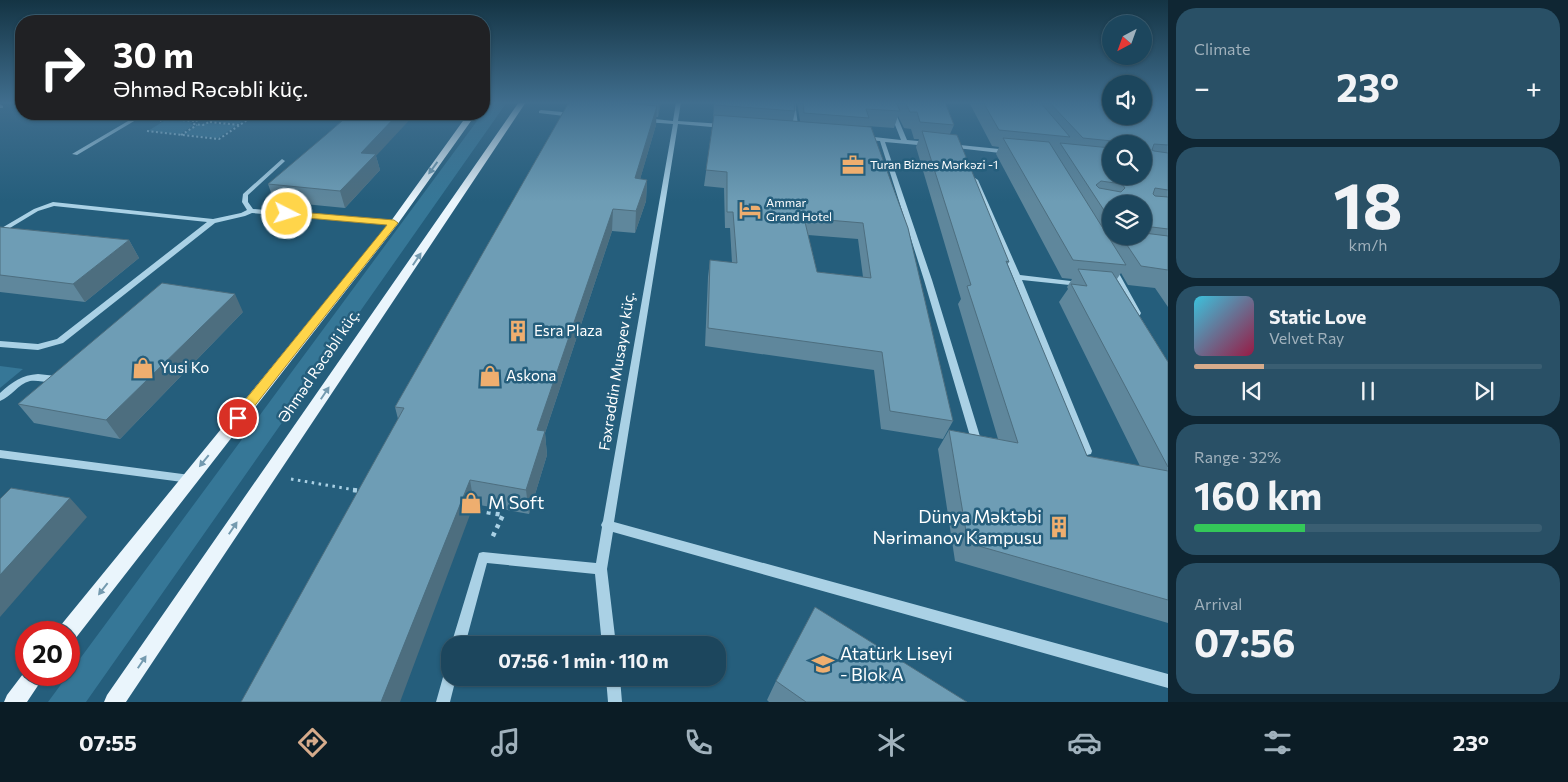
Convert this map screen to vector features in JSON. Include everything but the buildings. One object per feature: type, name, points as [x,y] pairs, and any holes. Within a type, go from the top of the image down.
[{"type":"main road","name":"Əhməd Rəcəbli küç.","points":[[77,621],[394,223],[457,135]]},
{"type":"main road","name":"Əhməd Rəcəbli küç.","points":[[114,702],[501,135]]},
{"type":"main road","points":[[14,702],[26,686]]},
{"type":"street","points":[[75,154],[108,135]]},
{"type":"street","name":"Fəxrəddin Musayev küç.","points":[[608,636],[601,569],[673,135]]},
{"type":"street","points":[[902,135],[905,142]]},
{"type":"street","points":[[853,137],[933,144]]},
{"type":"street","points":[[882,140],[928,280],[978,443]]},
{"type":"street","points":[[942,145],[1016,152]]},
{"type":"street","points":[[961,147],[965,156]]},
{"type":"street","points":[[252,211],[245,202],[245,195],[282,161]]},
{"type":"street","points":[[972,173],[1017,277],[1087,452]]},
{"type":"street","points":[[0,344],[37,348],[49,346],[60,341],[213,221]]},
{"type":"street","points":[[1124,289],[1142,322]]},
{"type":"street","points":[[0,398],[17,382],[35,376],[56,379]]},
{"type":"street","points":[[0,454],[190,479]]},
{"type":"street","points":[[608,525],[1168,681]]},
{"type":"street","points":[[461,636],[483,557],[601,569]]},
{"type":"street","points":[[442,702],[447,686]]},
{"type":"street","points":[[614,686],[615,702]]},
{"type":"lane","points":[[0,232],[36,210],[53,204],[213,221],[243,215],[252,211],[394,223]]},
{"type":"lane","points":[[1109,264],[1124,289]]},
{"type":"lane","points":[[1017,277],[1085,285]]},
{"type":"lane","points":[[1105,287],[1124,289]]},
{"type":"path","points":[[181,135],[219,138],[224,135]]},
{"type":"path","points":[[269,476],[367,492]]},
{"type":"path","points":[[464,508],[504,515],[483,557]]},
{"type":"shaded area","points":[[190,135],[223,135],[218,138]]},
{"type":"shaded area","points":[[467,135],[484,135],[86,702],[48,702],[60,686],[80,686],[80,659]]},
{"type":"shaded area","points":[[0,366],[23,369],[0,388]]},
{"type":"place","name":"Turan Biznes Mərkəzi -1","points":[[853,165]]},
{"type":"place","name":"Ammar Grand Hotel","points":[[750,210]]},
{"type":"place","name":"Esra Plaza","points":[[518,331]]},
{"type":"place","name":"Yusi Ko","points":[[143,368]]},
{"type":"place","name":"Askona","points":[[490,376]]},
{"type":"place","name":"M Soft","points":[[471,503]]},
{"type":"place","name":"Dünya Məktəbi Nərimanov Kampusu","points":[[1059,527]]},
{"type":"place","name":"Atatürk Liseyi - Blok A","points":[[823,664]]},
{"type":"route","points":[[238,418],[394,223],[287,214]]}]
